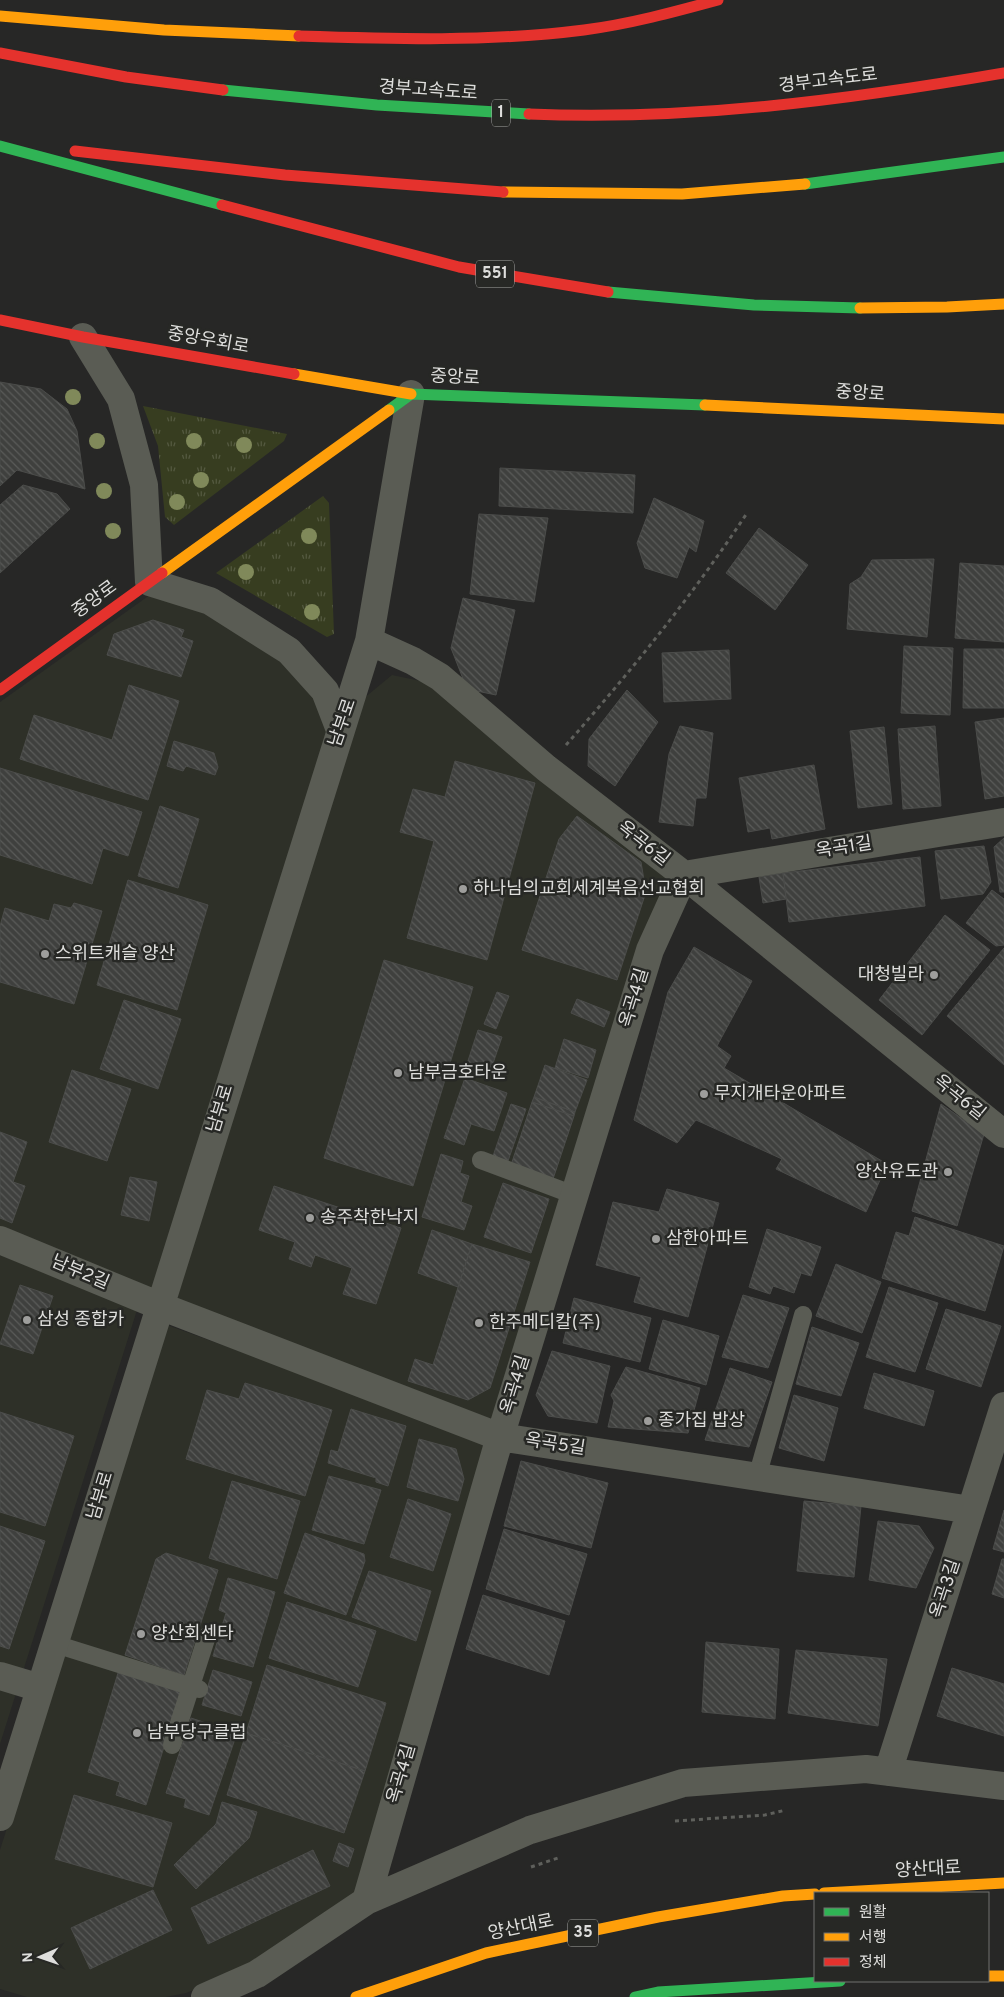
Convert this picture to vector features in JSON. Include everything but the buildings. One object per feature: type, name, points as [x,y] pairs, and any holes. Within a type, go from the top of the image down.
[{"type":"main road","points":[[0,16],[226,35],[383,39],[482,38],[586,29],[657,17],[718,0]]},
{"type":"main road","name":"경부고속도로","points":[[0,53],[43,63],[228,92],[508,114],[655,114],[789,104],[941,84],[1004,73]]},
{"type":"main road","points":[[0,137],[54,148],[274,176],[428,188],[636,195],[720,192],[891,175],[1004,157]]},
{"type":"main road","name":"551","points":[[0,146],[459,267],[525,281],[678,300],[792,307],[890,308],[1004,304]]},
{"type":"main road","name":"중앙우회로","points":[[0,320],[82,337],[411,394]]},
{"type":"main road","name":"중앙로","points":[[0,690],[411,394],[830,409],[1004,419]]},
{"type":"main road","name":"양산대로","points":[[840,1892],[1004,1882]]},
{"type":"main road","name":"양산대로","points":[[356,1997],[486,1953],[658,1917],[783,1896],[814,1894]]},
{"type":"main road","points":[[989,1976],[1004,1976]]},
{"type":"main road","points":[[635,1997],[658,1992],[823,1982]]},
{"type":"street","points":[[82,337],[121,399],[144,485],[149,582],[210,600],[289,651],[325,691],[340,730]]},
{"type":"street","name":"남부로","points":[[0,1817],[369,640],[411,394]]},
{"type":"street","name":"옥곡6길","points":[[369,640],[413,661],[440,677],[546,768],[684,875],[1004,1134]]},
{"type":"street","name":"옥곡1길","points":[[684,875],[1004,822]]},
{"type":"street","name":"옥곡4길","points":[[366,1901],[500,1437],[650,950],[684,875]]},
{"type":"street","name":"남부2길","points":[[0,1240],[160,1306]]},
{"type":"street","name":"옥곡5길","points":[[160,1306],[500,1437],[971,1510]]},
{"type":"street","name":"옥곡3길","points":[[888,1772],[1004,1406]]},
{"type":"street","points":[[0,1676],[40,1688]]},
{"type":"street","points":[[219,1995],[257,1974],[366,1901],[530,1830],[683,1783],[866,1769],[1004,1786]]},
{"type":"lane","points":[[481,1160],[574,1196]]},
{"type":"lane","points":[[757,1477],[803,1315]]},
{"type":"lane","points":[[172,1745],[195,1688],[207,1636]]},
{"type":"lane","points":[[55,1644],[195,1688]]},
{"type":"path","points":[[546,768],[622,680],[712,566],[747,513]]},
{"type":"path","points":[[673,1821],[765,1815],[791,1809]]},
{"type":"path","points":[[528,1868],[563,1856]]},
{"type":"shaded area","points":[[154,592],[206,608],[285,659],[321,694],[331,731],[150,1295],[0,1233],[0,702]]},
{"type":"shaded area","points":[[392,675],[430,683],[672,878],[493,1420],[175,1299],[363,699]]},
{"type":"shaded area","points":[[0,1255],[137,1310],[0,1744]]},
{"type":"shaded area","points":[[167,1325],[488,1440],[356,1893],[248,1969],[186,1993],[166,1997],[27,1997],[0,1989],[0,1850]]},
{"type":"green space","points":[[143,406],[287,434],[284,441],[174,525],[165,517],[158,446]]},
{"type":"green space","points":[[323,496],[329,503],[334,634],[327,637],[216,573]]},
{"type":"traffic: fast","points":[[223,90],[377,105],[529,114]]},
{"type":"traffic: fast","points":[[0,146],[222,205]]},
{"type":"traffic: fast","points":[[805,184],[1004,157]]},
{"type":"traffic: fast","points":[[608,292],[754,305],[860,308]]},
{"type":"traffic: fast","points":[[389,410],[411,394],[705,405]]},
{"type":"traffic: fast","points":[[635,1997],[658,1992],[823,1982]]},
{"type":"traffic: slow","points":[[0,16],[164,30],[299,36]]},
{"type":"traffic: slow","points":[[503,192],[682,194],[805,184]]},
{"type":"traffic: slow","points":[[860,308],[1004,304]]},
{"type":"traffic: slow","points":[[294,374],[411,394]]},
{"type":"traffic: slow","points":[[705,405],[1004,419]]},
{"type":"traffic: slow","points":[[162,573],[389,410]]},
{"type":"traffic: slow","points":[[842,1892],[1004,1883]]},
{"type":"traffic: slow","points":[[356,1997],[486,1953],[658,1917],[783,1896],[814,1894]]},
{"type":"traffic: slow","points":[[989,1976],[1004,1976]]},
{"type":"traffic: jam","points":[[299,36],[442,39],[549,34],[618,24],[718,0]]},
{"type":"traffic: jam","points":[[0,53],[126,77],[223,90]]},
{"type":"traffic: jam","points":[[529,114],[648,114],[767,106],[886,92],[1004,73]]},
{"type":"traffic: jam","points":[[75,151],[285,175],[503,192]]},
{"type":"traffic: jam","points":[[222,205],[459,267],[608,292]]},
{"type":"traffic: jam","points":[[0,320],[83,337],[294,374]]},
{"type":"traffic: jam","points":[[0,690],[162,573]]},
{"type":"place","name":"하나님의교회세계복음선교협회","points":[[463,889]]},
{"type":"place","name":"스위트캐슬 양산","points":[[45,954]]},
{"type":"place","name":"대청빌라","points":[[934,975]]},
{"type":"place","name":"남부금호타운","points":[[398,1073]]},
{"type":"place","name":"무지개타운아파트","points":[[704,1094]]},
{"type":"place","name":"양산유도관","points":[[948,1172]]},
{"type":"place","name":"송주착한낙지","points":[[310,1218]]},
{"type":"place","name":"삼한아파트","points":[[656,1239]]},
{"type":"place","name":"삼성 종합카","points":[[27,1320]]},
{"type":"place","name":"한주메디칼(주)","points":[[479,1323]]},
{"type":"place","name":"종가집 밥상","points":[[648,1421]]},
{"type":"place","name":"양산회센타","points":[[141,1634]]},
{"type":"place","name":"남부당구클럽","points":[[137,1733]]}]
